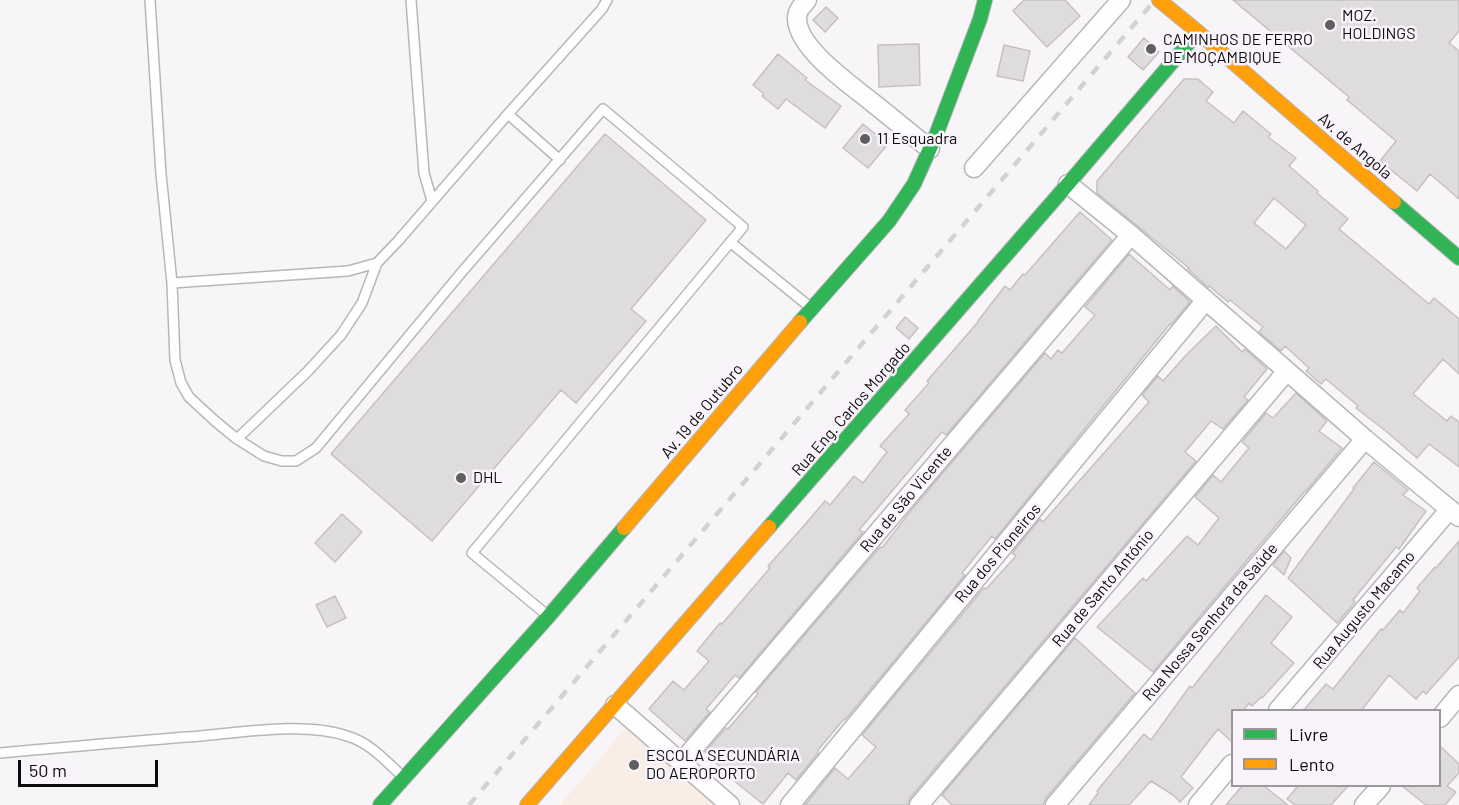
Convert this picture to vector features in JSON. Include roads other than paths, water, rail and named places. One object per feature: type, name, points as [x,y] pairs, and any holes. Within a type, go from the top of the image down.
[{"type":"street","points":[[807,0],[797,11],[797,22],[809,45],[826,65],[930,149]]},
{"type":"street","name":"Av. 19 de Outubro","points":[[380,805],[548,617],[888,221],[914,184],[930,149],[986,0]]},
{"type":"street","points":[[980,19],[996,0]]},
{"type":"street","points":[[974,168],[1121,0]]},
{"type":"street","name":"Av. de Angola","points":[[1159,0],[1459,258]]},
{"type":"street","name":"Rua Eng. Carlos Morgado","points":[[527,805],[1198,32]]},
{"type":"street","points":[[1068,184],[1131,235],[1365,439],[1454,513]]},
{"type":"street","name":"Rua de São Vicente","points":[[681,763],[1131,235]]},
{"type":"street","name":"Rua dos Pioneiros","points":[[790,805],[1206,300]]},
{"type":"street","name":"Rua de Santo António","points":[[919,805],[1287,370]]},
{"type":"street","name":"Rua Nossa Senhora da Saúde","points":[[1055,805],[1365,439]]},
{"type":"street","name":"Rua Augusto Macamo","points":[[1280,709],[1454,513]]},
{"type":"street","points":[[1441,717],[1459,695]]},
{"type":"street","points":[[615,705],[730,805]]},
{"type":"street","points":[[1198,805],[1231,766]]},
{"type":"street","points":[[1364,805],[1380,787]]},
{"type":"lane","points":[[150,0],[161,174],[172,283],[175,360],[181,383],[189,397],[237,439],[264,456],[282,461],[296,461],[315,448],[461,273],[603,109],[743,227],[472,553],[548,617]]},
{"type":"lane","points":[[411,0],[424,173],[432,201]]},
{"type":"lane","points":[[237,439],[308,371],[340,335],[362,303],[377,264],[602,9],[607,0]]},
{"type":"lane","points":[[508,114],[560,160]]},
{"type":"lane","points":[[730,242],[811,309]]},
{"type":"lane","points":[[172,283],[348,271],[377,264]]},
{"type":"lane","points":[[0,753],[263,730],[314,730],[350,736],[378,754],[404,779]]},
{"type":"railway","points":[[469,805],[1155,0]]},
{"type":"place","name":"MOZ. HOLDINGS","points":[[1330,25]]},
{"type":"place","name":"CAMINHOS DE FERRO DE MOÇAMBIQUE","points":[[1151,49]]},
{"type":"place","name":"11 Esquadra","points":[[865,139]]},
{"type":"place","name":"DHL","points":[[461,478]]},
{"type":"place","name":"ESCOLA SECUNDÁRIA DO AEROPORTO","points":[[634,765]]}]
